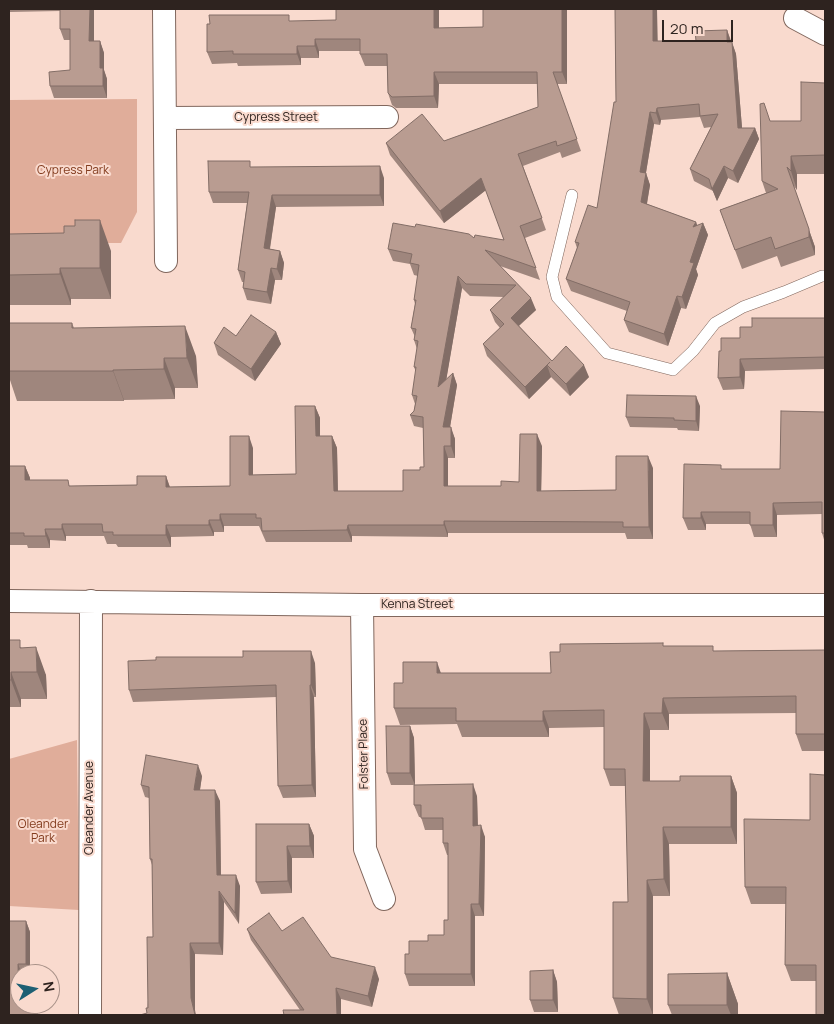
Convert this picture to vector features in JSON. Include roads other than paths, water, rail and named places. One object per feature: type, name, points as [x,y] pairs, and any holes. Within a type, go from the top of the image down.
[{"type":"street","points":[[164,9],[166,261]]},
{"type":"street","points":[[795,18],[825,34]]},
{"type":"street","name":"Cypress Street","points":[[164,118],[387,117]]},
{"type":"street","name":"Kenna Street","points":[[9,601],[362,605],[825,605]]},
{"type":"street","name":"Oleander Avenue","points":[[90,1015],[91,601]]},
{"type":"street","name":"Folster Place","points":[[362,605],[365,849],[384,899]]},
{"type":"lane","points":[[572,195],[552,277],[557,297],[607,353],[673,370],[693,351],[715,323],[743,307],[825,276]]},
{"type":"park label","name":"Cypress Park","points":[[73,171]]},
{"type":"park label","name":"Oleander Park","points":[[43,832]]}]
